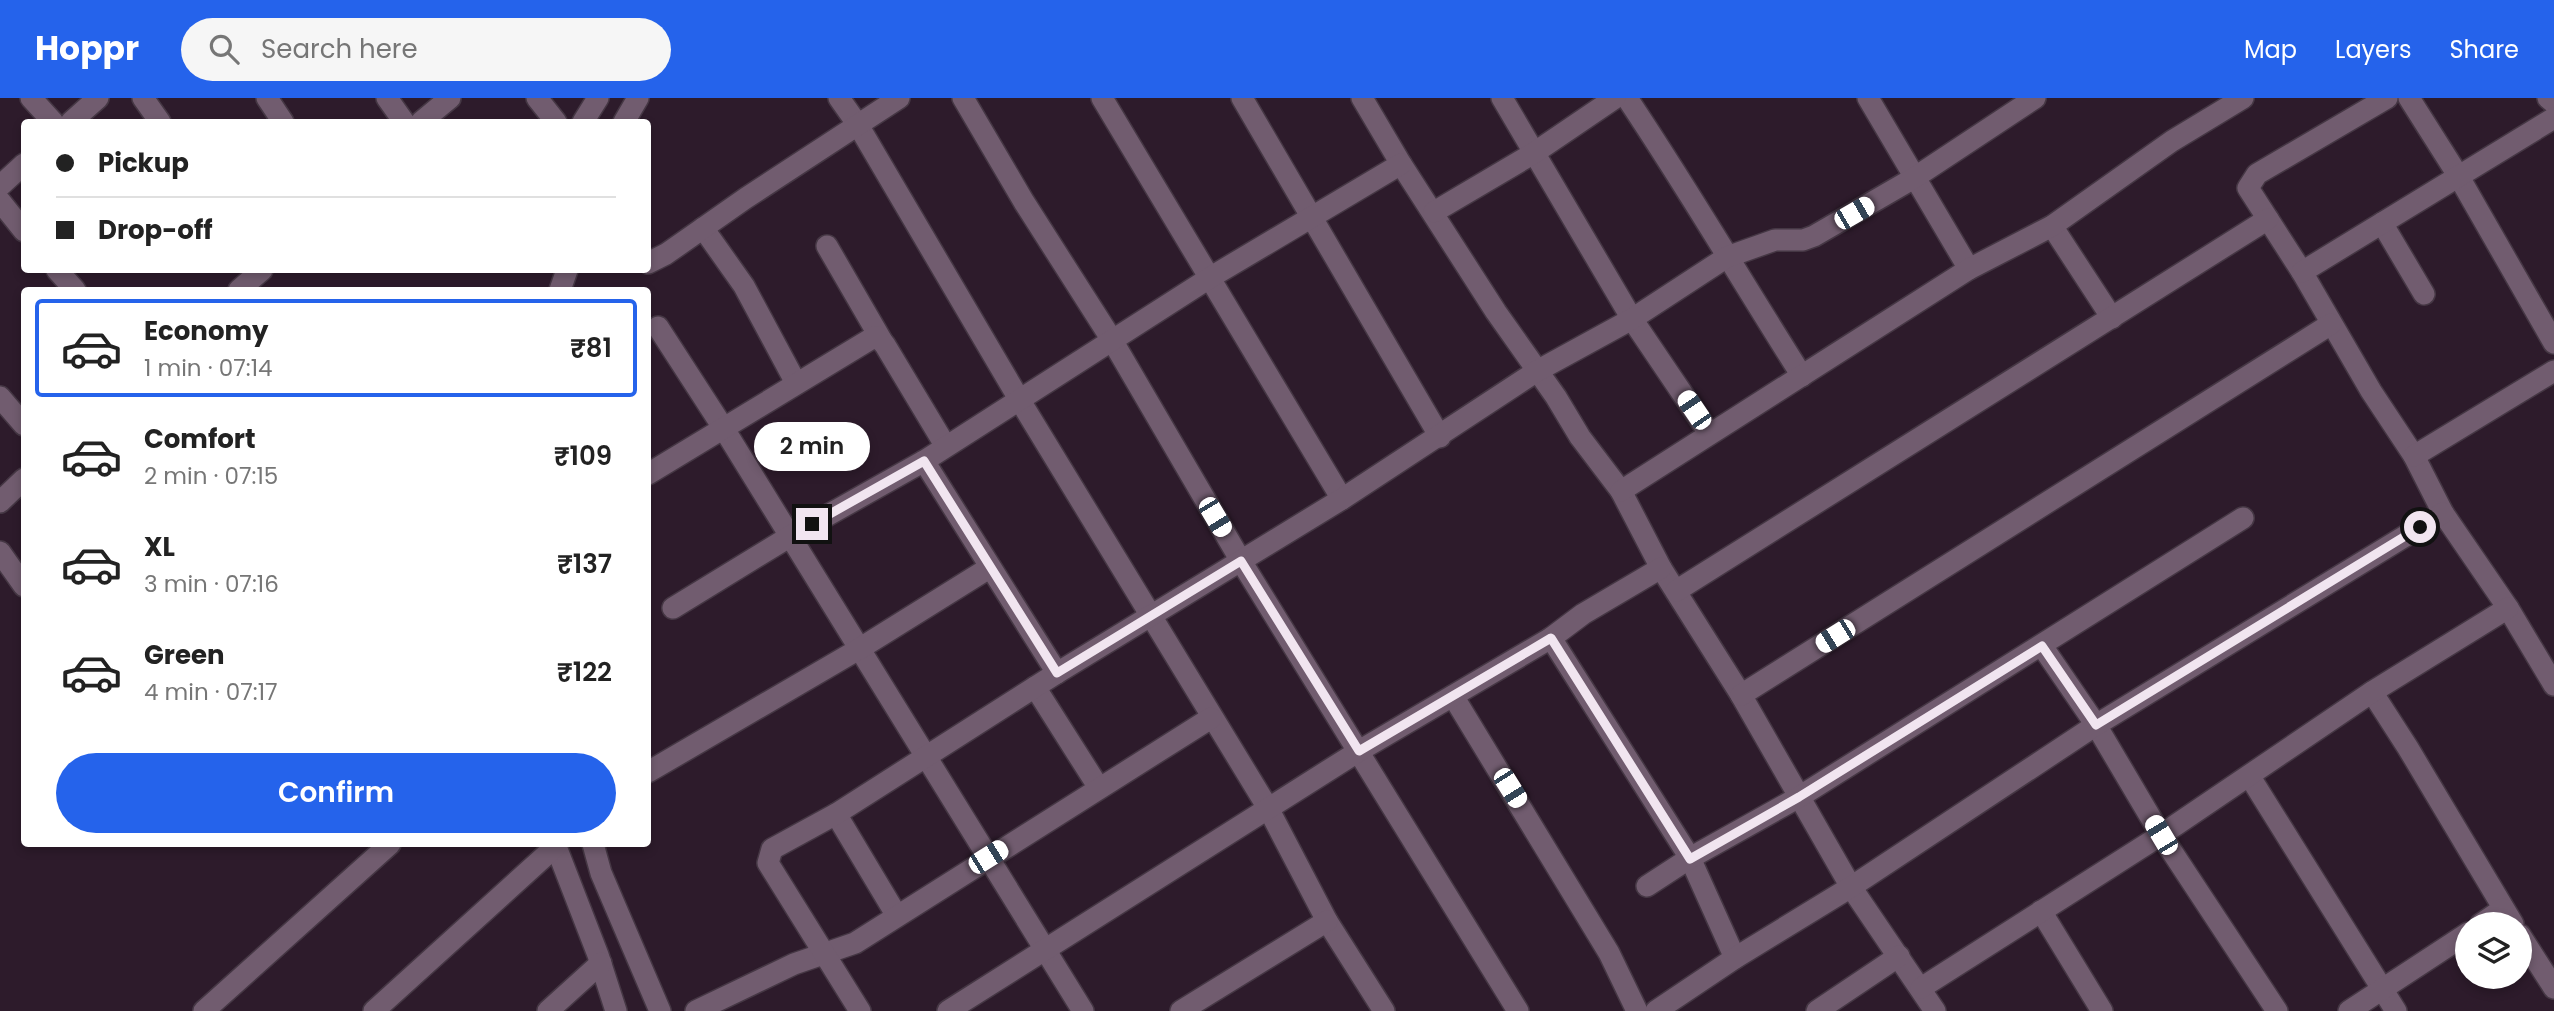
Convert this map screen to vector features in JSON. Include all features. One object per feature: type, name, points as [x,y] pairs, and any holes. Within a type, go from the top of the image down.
[{"type":"street","points":[[31,98],[50,119]]},
{"type":"street","points":[[74,119],[98,98]]},
{"type":"street","points":[[143,98],[158,119]]},
{"type":"street","points":[[267,98],[281,119]]},
{"type":"street","points":[[387,98],[402,119]]},
{"type":"street","points":[[425,119],[450,98]]},
{"type":"street","points":[[537,98],[554,119]]},
{"type":"street","points":[[585,119],[598,98]]},
{"type":"street","points":[[626,119],[638,98]]},
{"type":"street","points":[[839,98],[858,125],[1019,399],[1268,808],[1327,921],[1384,1011]]},
{"type":"street","points":[[651,262],[899,98]]},
{"type":"street","points":[[963,98],[1024,202],[1112,340],[1241,561],[1518,1011]]},
{"type":"street","points":[[1102,98],[1342,499]]},
{"type":"street","points":[[1242,98],[1440,437]]},
{"type":"street","points":[[1362,98],[1461,258],[1580,437],[1621,491],[1661,568],[1741,695],[1851,887],[1935,1011]]},
{"type":"street","points":[[1502,98],[1633,319],[1709,433]]},
{"type":"street","points":[[1434,212],[1534,153],[1615,98]]},
{"type":"street","points":[[1627,98],[1685,185],[1802,376]]},
{"type":"street","points":[[1868,98],[1969,269]]},
{"type":"street","points":[[860,1011],[768,863],[767,858],[777,845],[836,814],[1057,673],[1342,499],[1537,371],[1633,319],[1727,257],[1776,240],[1810,238],[1914,177],[2035,98]]},
{"type":"street","points":[[1621,491],[1969,269],[2052,226],[2172,141],[2243,98]]},
{"type":"street","points":[[2388,98],[2257,174],[2248,188],[2302,272],[2371,391],[2414,456],[2443,513],[2508,608],[2554,685]]},
{"type":"street","points":[[2409,98],[2459,177],[2554,343]]},
{"type":"street","points":[[2302,272],[2553,118],[2548,98]]},
{"type":"street","points":[[673,608],[789,537],[924,461],[1210,277],[1401,164]]},
{"type":"street","points":[[0,186],[21,167]]},
{"type":"street","points":[[0,201],[21,227]]},
{"type":"street","points":[[1676,591],[2269,219]]},
{"type":"street","points":[[2382,223],[2424,294]]},
{"type":"street","points":[[2052,226],[2112,318]]},
{"type":"street","points":[[703,228],[744,286],[796,383]]},
{"type":"street","points":[[827,246],[945,445]]},
{"type":"street","points":[[60,273],[72,287]]},
{"type":"street","points":[[242,287],[259,273]]},
{"type":"street","points":[[1741,695],[2331,324]]},
{"type":"street","points":[[658,327],[724,429],[1083,1011]]},
{"type":"street","points":[[651,472],[868,340],[878,337],[883,341]]},
{"type":"street","points":[[2414,456],[2554,371]]},
{"type":"street","points":[[0,397],[21,422]]},
{"type":"street","points":[[924,461],[1057,673]]},
{"type":"street","points":[[0,502],[21,482]]},
{"type":"street","points":[[1656,1011],[1735,958],[1851,887],[2096,725],[2443,513]]},
{"type":"street","points":[[1647,886],[1799,797],[2243,518]]},
{"type":"street","points":[[0,552],[21,582]]},
{"type":"street","points":[[651,770],[859,649],[989,568]]},
{"type":"street","points":[[948,1011],[1359,751],[1551,638],[1583,614],[1661,568]]},
{"type":"street","points":[[1921,988],[2250,777],[2372,692],[2508,608]]},
{"type":"street","points":[[1551,638],[1690,859],[1735,958]]},
{"type":"street","points":[[2042,646],[2096,725],[2161,835],[2277,1011]]},
{"type":"street","points":[[1035,687],[1099,788]]},
{"type":"street","points":[[2372,692],[2505,912]]},
{"type":"street","points":[[1453,696],[1602,942],[1637,1011]]},
{"type":"street","points":[[696,1011],[794,964],[855,943],[1211,718]]},
{"type":"street","points":[[2250,777],[2396,1011]]},
{"type":"street","points":[[836,814],[897,916]]},
{"type":"street","points":[[204,1011],[387,847]]},
{"type":"street","points":[[374,1011],[554,847]]},
{"type":"street","points":[[557,847],[601,963],[616,1011]]},
{"type":"street","points":[[594,847],[601,873],[660,1011]]},
{"type":"street","points":[[2041,911],[2102,1011]]},
{"type":"street","points":[[1181,1011],[1327,921]]},
{"type":"street","points":[[2349,1011],[2455,941]]},
{"type":"street","points":[[2532,954],[2554,988]]},
{"type":"street","points":[[1817,1011],[1899,956]]},
{"type":"street","points":[[548,1011],[601,963]]},
{"type":"route","points":[[812,524],[924,461],[1057,673],[1241,561],[1359,751],[1551,638],[1690,859],[1799,797],[2042,646],[2096,725],[2420,527]]}]
